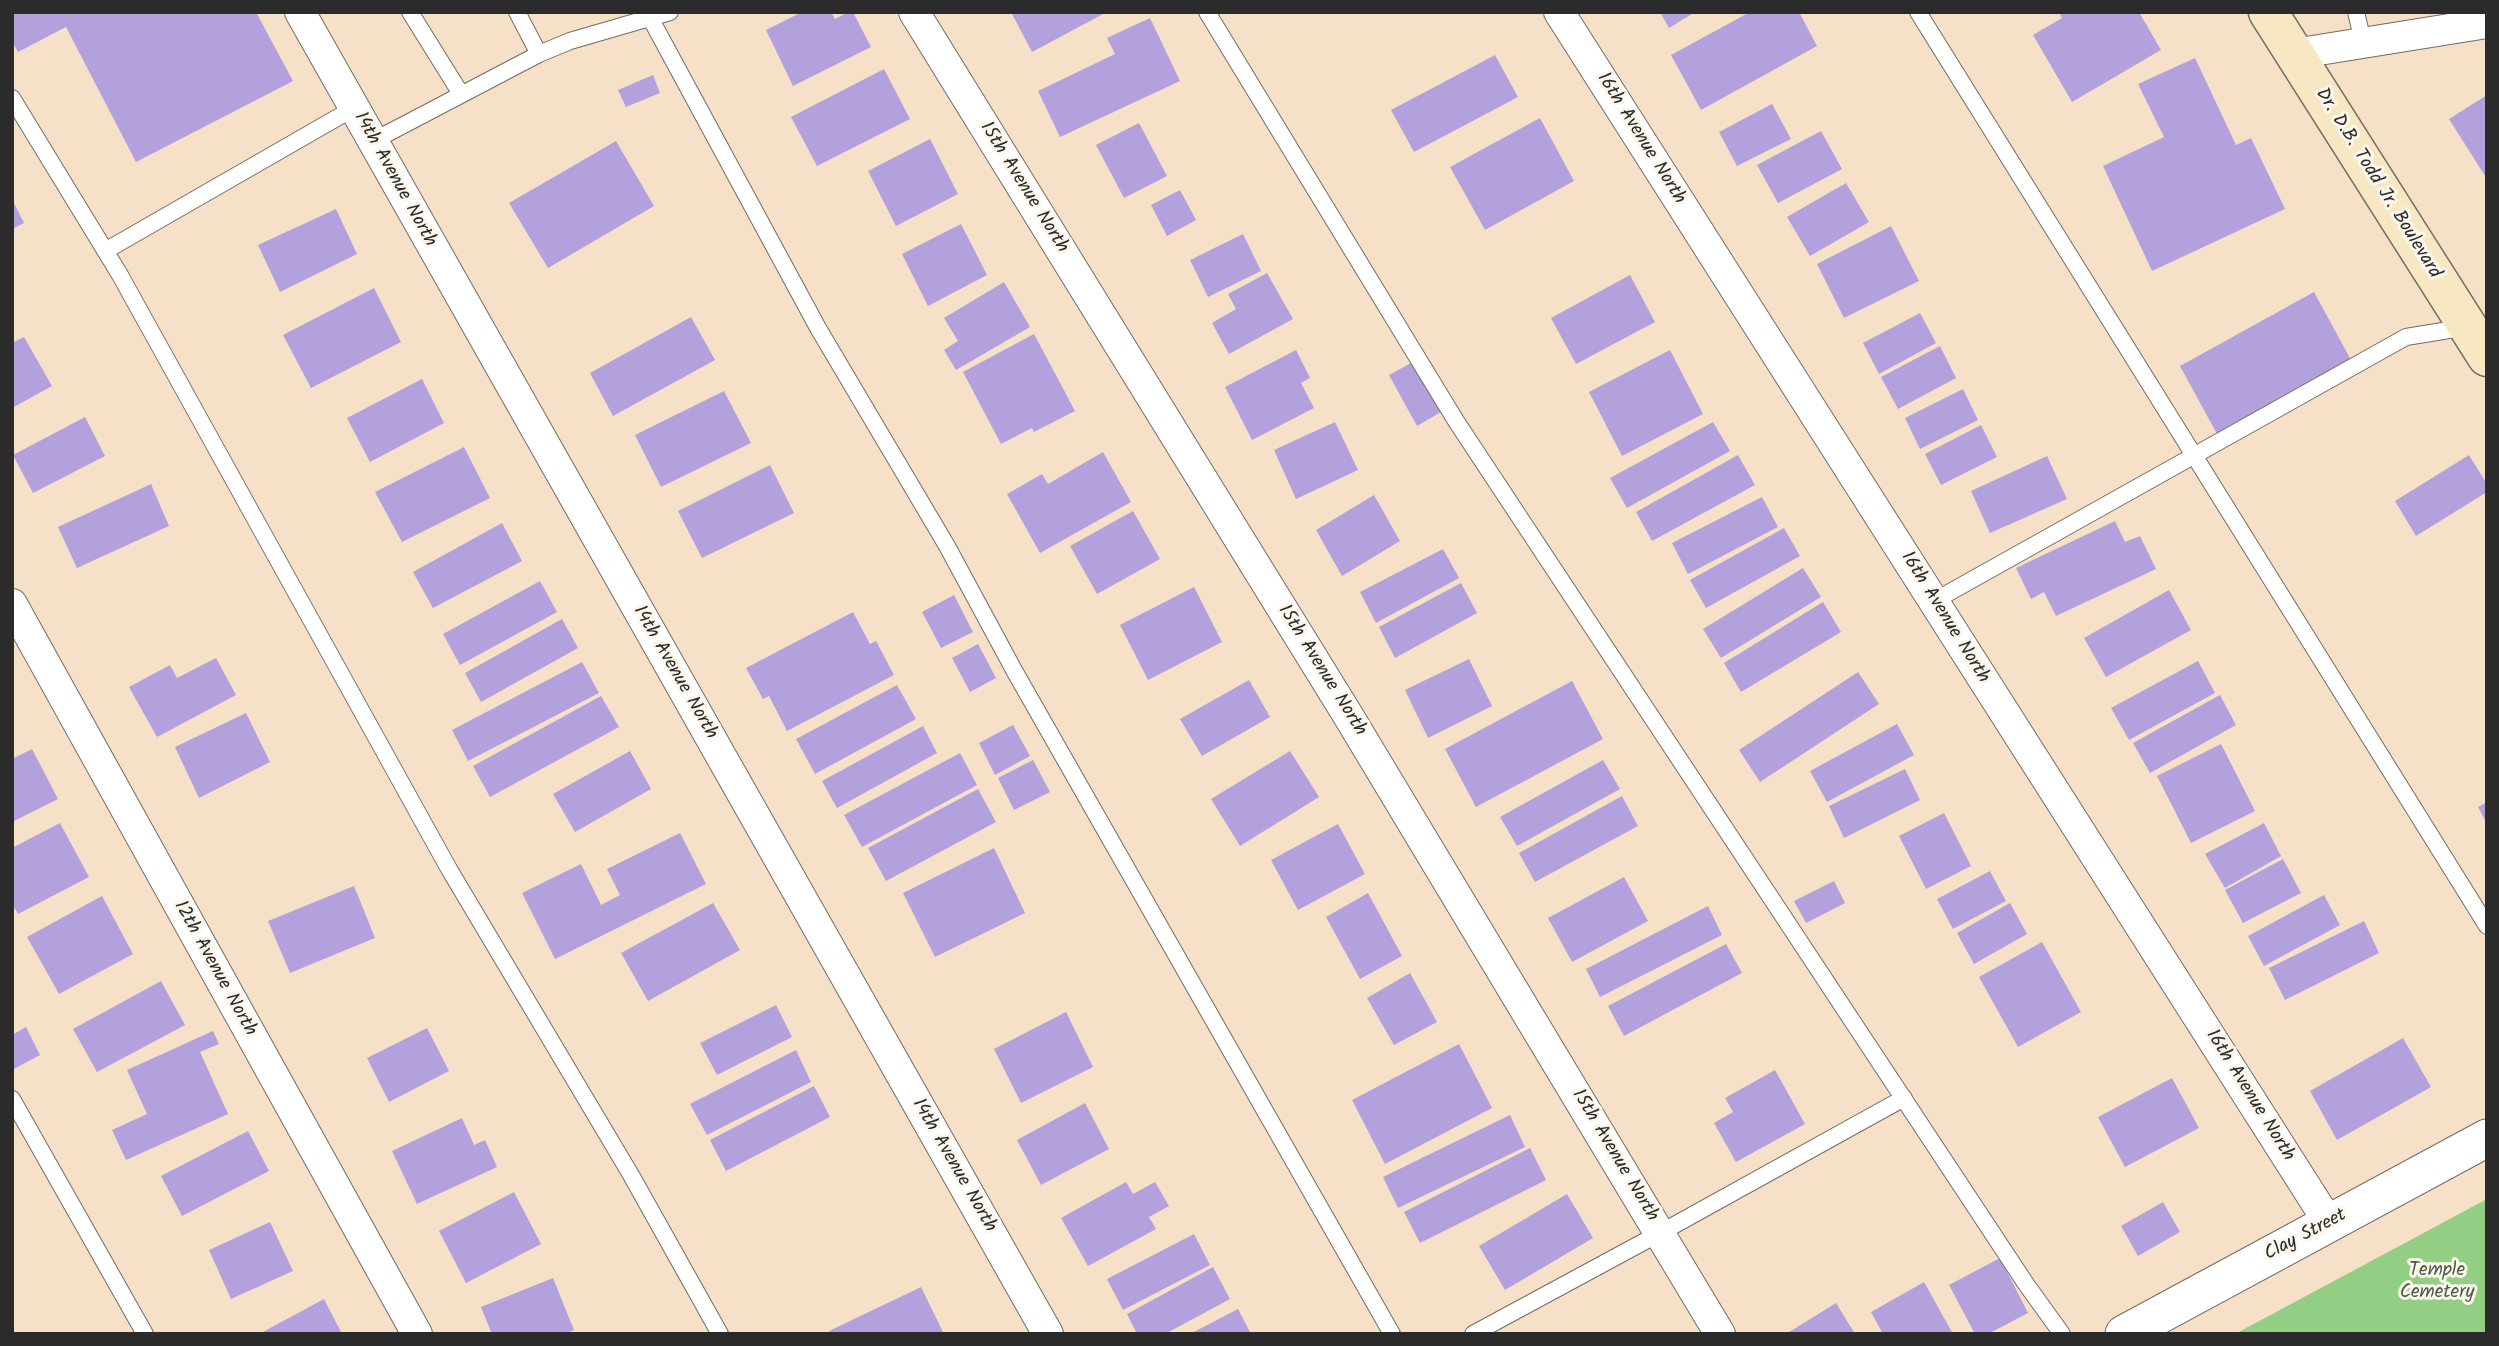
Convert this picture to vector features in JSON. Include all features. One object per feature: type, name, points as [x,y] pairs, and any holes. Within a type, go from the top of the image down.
[{"type":"main road","name":"Dr. D.B. Todd Jr. Boulevard","points":[[2268,12],[2481,336]]},
{"type":"street","name":"14th Avenue North","points":[[300,12],[1048,1334]]},
{"type":"street","name":"15th Avenue North","points":[[914,12],[1342,705],[1720,1334]]},
{"type":"street","name":"16th Avenue North","points":[[1559,12],[2329,1223]]},
{"type":"street","points":[[2294,54],[2362,42],[2439,21],[2487,23]]},
{"type":"street","name":"12th Avenue North","points":[[12,604],[417,1334]]},
{"type":"street","name":"Clay Street","points":[[2124,1334],[2487,1138]]},
{"type":"lane","points":[[410,12],[461,94]]},
{"type":"lane","points":[[517,12],[539,54]]},
{"type":"lane","points":[[373,141],[539,54],[648,15],[670,12]]},
{"type":"lane","points":[[1207,12],[1456,421],[2026,1284],[2062,1334]]},
{"type":"lane","points":[[1918,12],[2487,926]]},
{"type":"lane","points":[[2356,12],[2362,42]]},
{"type":"lane","points":[[648,15],[818,328],[947,546],[1015,672],[1392,1334]]},
{"type":"lane","points":[[12,98],[105,251],[449,869],[631,1175],[720,1334]]},
{"type":"lane","points":[[105,251],[354,108]]},
{"type":"lane","points":[[1934,601],[2406,337],[2481,336]]},
{"type":"lane","points":[[1473,1334],[1904,1098]]},
{"type":"lane","points":[[12,1099],[145,1334]]},
{"type":"green space","name":"Temple Cemetery","points":[[2487,1199],[2487,1334],[2235,1334]]},
{"type":"building","points":[[12,12],[256,12],[293,81],[136,162],[66,27],[18,52],[12,41]]},
{"type":"building","points":[[802,12],[831,12],[835,19],[853,12],[871,47],[793,86],[766,30]]},
{"type":"building","points":[[1011,12],[1107,12],[1032,52]]},
{"type":"building","points":[[1660,12],[1695,12],[1669,28]]},
{"type":"building","points":[[1750,12],[1799,12],[1817,46],[1701,110],[1671,55]]},
{"type":"building","points":[[2059,12],[2139,12],[2161,50],[2072,102],[2033,35],[2062,18]]},
{"type":"building","points":[[1150,18],[1180,81],[1060,137],[1038,91],[1115,54],[1107,38]]},
{"type":"building","points":[[1495,55],[1518,97],[1414,152],[1391,110]]},
{"type":"building","points":[[2195,58],[2236,145],[2251,138],[2285,209],[2152,271],[2103,166],[2164,137],[2138,84]]},
{"type":"building","points":[[884,69],[910,119],[817,166],[791,117]]},
{"type":"building","points":[[653,75],[660,93],[626,107],[618,90]]},
{"type":"building","points":[[2487,95],[2487,179],[2449,119]]},
{"type":"building","points":[[1772,104],[1791,139],[1737,166],[1719,132]]},
{"type":"building","points":[[1540,118],[1574,181],[1485,230],[1450,167]]},
{"type":"building","points":[[1139,123],[1167,176],[1124,198],[1096,145]]},
{"type":"building","points":[[1821,131],[1842,169],[1778,203],[1757,165]]},
{"type":"building","points":[[930,139],[958,194],[896,226],[868,171]]},
{"type":"building","points":[[616,141],[654,206],[548,268],[509,203]]},
{"type":"building","points":[[1846,183],[1869,222],[1810,256],[1787,217]]},
{"type":"building","points":[[1180,190],[1196,220],[1167,236],[1151,205]]},
{"type":"building","points":[[12,199],[24,223],[12,229]]},
{"type":"building","points":[[336,209],[357,254],[280,292],[258,245]]},
{"type":"building","points":[[961,224],[987,275],[928,306],[902,254]]},
{"type":"building","points":[[1891,226],[1919,281],[1844,318],[1817,264]]},
{"type":"building","points":[[1243,234],[1261,271],[1208,297],[1190,260]]},
{"type":"building","points":[[1267,273],[1293,319],[1229,354],[1212,323],[1236,309],[1228,294]]},
{"type":"building","points":[[1630,275],[1655,322],[1576,364],[1551,318]]},
{"type":"building","points":[[1004,282],[1030,327],[956,370],[944,350],[958,341],[944,318]]},
{"type":"building","points":[[374,288],[401,342],[311,388],[283,335]]},
{"type":"building","points":[[2314,292],[2351,360],[2217,434],[2180,366]]},
{"type":"building","points":[[1920,313],[1936,343],[1879,374],[1863,343]]},
{"type":"building","points":[[691,317],[715,360],[613,416],[590,373]]},
{"type":"building","points":[[1034,334],[1075,411],[1034,432],[1032,428],[1001,444],[963,372]]},
{"type":"building","points":[[24,337],[52,386],[12,408],[12,343]]},
{"type":"building","points":[[1940,346],[1956,378],[1898,409],[1881,377]]},
{"type":"building","points":[[1296,350],[1310,378],[1301,383],[1314,408],[1252,440],[1225,387]]},
{"type":"building","points":[[1670,350],[1703,414],[1622,456],[1589,392]]},
{"type":"building","points":[[1413,362],[1441,412],[1417,426],[1389,375]]},
{"type":"building","points":[[422,379],[444,423],[370,462],[347,418]]},
{"type":"building","points":[[1963,389],[1978,420],[1920,449],[1905,418]]},
{"type":"building","points":[[724,391],[751,443],[661,487],[635,435]]},
{"type":"building","points":[[85,417],[105,456],[33,493],[13,455]]},
{"type":"building","points":[[1335,422],[1358,470],[1296,499],[1274,450]]},
{"type":"building","points":[[1713,422],[1730,451],[1627,508],[1610,478]]},
{"type":"building","points":[[1981,425],[1997,457],[1941,485],[1925,454]]},
{"type":"building","points":[[464,447],[490,498],[402,542],[375,492]]},
{"type":"building","points":[[1103,452],[1131,502],[1040,553],[1007,494],[1042,474],[1048,484]]},
{"type":"building","points":[[1738,455],[1755,485],[1652,541],[1636,512]]},
{"type":"building","points":[[2469,455],[2487,484],[2487,492],[2416,536],[2395,501]]},
{"type":"building","points":[[2047,456],[2067,499],[1990,533],[1971,491]]},
{"type":"building","points":[[770,465],[794,513],[702,558],[678,511]]},
{"type":"building","points":[[151,484],[169,526],[77,568],[58,527]]},
{"type":"building","points":[[1374,495],[1400,541],[1342,576],[1316,530]]},
{"type":"building","points":[[1762,497],[1778,527],[1688,574],[1672,543]]},
{"type":"building","points":[[1133,511],[1160,559],[1097,594],[1070,546]]},
{"type":"building","points":[[2115,521],[2125,542],[2140,536],[2156,569],[2056,616],[2044,592],[2031,599],[2016,568]]},
{"type":"building","points":[[502,523],[522,561],[433,608],[413,572]]},
{"type":"building","points":[[1784,528],[1800,556],[1706,608],[1690,580]]},
{"type":"building","points":[[1443,549],[1459,578],[1376,623],[1360,592]]},
{"type":"building","points":[[1803,568],[1821,597],[1721,658],[1703,629]]},
{"type":"building","points":[[540,581],[557,612],[460,665],[443,634]]},
{"type":"building","points":[[1461,583],[1477,613],[1395,658],[1379,627]]},
{"type":"building","points":[[1194,587],[1222,642],[1148,680],[1120,625]]},
{"type":"building","points":[[2169,590],[2191,630],[2106,677],[2084,638]]},
{"type":"building","points":[[954,595],[973,632],[941,648],[922,612]]},
{"type":"building","points":[[1823,602],[1841,632],[1741,692],[1724,663]]},
{"type":"building","points":[[853,612],[870,644],[876,641],[894,675],[787,731],[769,696],[763,699],[746,668]]},
{"type":"building","points":[[562,619],[578,648],[481,702],[465,673]]},
{"type":"building","points":[[978,644],[996,678],[970,692],[952,658]]},
{"type":"building","points":[[216,658],[236,695],[157,737],[129,687],[170,665],[177,678]]},
{"type":"building","points":[[1469,659],[1492,706],[1428,738],[1405,690]]},
{"type":"building","points":[[2198,661],[2215,693],[2129,740],[2111,708]]},
{"type":"building","points":[[582,662],[599,693],[468,761],[452,730]]},
{"type":"building","points":[[1858,672],[1879,704],[1760,782],[1739,750]]},
{"type":"building","points":[[1249,680],[1270,717],[1202,756],[1180,719]]},
{"type":"building","points":[[1572,681],[1603,739],[1476,807],[1445,749]]},
{"type":"building","points":[[897,685],[916,719],[815,774],[796,739]]},
{"type":"building","points":[[2220,695],[2236,725],[2150,773],[2133,743]]},
{"type":"building","points":[[601,696],[619,727],[490,797],[473,766]]},
{"type":"building","points":[[246,713],[270,762],[199,798],[175,747]]},
{"type":"building","points":[[1897,724],[1914,755],[1827,802],[1810,771]]},
{"type":"building","points":[[1013,725],[1030,756],[995,775],[979,743]]},
{"type":"building","points":[[923,726],[937,753],[837,808],[822,781]]},
{"type":"building","points":[[2221,744],[2255,811],[2191,843],[2157,776]]},
{"type":"building","points":[[32,749],[58,799],[12,822],[12,759]]},
{"type":"building","points":[[630,751],[651,789],[575,832],[553,794]]},
{"type":"building","points":[[1290,751],[1319,797],[1240,846],[1211,799]]},
{"type":"building","points":[[960,753],[977,785],[862,847],[844,815]]},
{"type":"building","points":[[1033,760],[1050,792],[1014,810],[998,778]]},
{"type":"building","points":[[1603,760],[1620,789],[1517,846],[1500,817]]},
{"type":"building","points":[[1905,769],[1920,800],[1844,838],[1829,806]]},
{"type":"building","points":[[978,789],[996,822],[886,881],[868,848]]},
{"type":"building","points":[[1622,796],[1638,826],[1535,882],[1519,853]]},
{"type":"building","points":[[2487,802],[2487,824],[2478,807]]},
{"type":"building","points":[[1944,813],[1971,866],[1926,889],[1899,836]]},
{"type":"building","points":[[60,823],[89,877],[18,914],[12,903],[12,848]]},
{"type":"building","points":[[2264,823],[2281,856],[2225,888],[2205,854]]},
{"type":"building","points":[[1338,824],[1365,874],[1298,910],[1271,860]]},
{"type":"building","points":[[680,833],[706,884],[555,959],[522,893],[581,864],[601,905],[620,895],[607,869]]},
{"type":"building","points":[[994,848],[1025,913],[935,957],[903,893]]},
{"type":"building","points":[[2283,859],[2301,893],[2243,923],[2225,890]]},
{"type":"building","points":[[1990,871],[2006,901],[1953,929],[1937,899]]},
{"type":"building","points":[[1624,877],[1648,921],[1572,962],[1548,918]]},
{"type":"building","points":[[1834,881],[1845,903],[1806,923],[1794,901]]},
{"type":"building","points":[[354,886],[375,938],[290,973],[268,921]]},
{"type":"building","points":[[1368,893],[1402,956],[1360,979],[1326,917]]},
{"type":"building","points":[[2324,895],[2340,925],[2264,966],[2248,936]]},
{"type":"building","points":[[102,896],[133,954],[59,994],[27,937]]},
{"type":"building","points":[[713,903],[740,950],[648,1001],[621,953]]},
{"type":"building","points":[[2010,903],[2027,934],[1974,964],[1957,933]]},
{"type":"building","points":[[1708,906],[1722,935],[1600,997],[1586,969]]},
{"type":"building","points":[[2364,921],[2379,953],[2285,1000],[2269,968]]},
{"type":"building","points":[[2042,942],[2081,1012],[2018,1047],[1979,977]]},
{"type":"building","points":[[1726,944],[1742,973],[1624,1036],[1608,1006]]},
{"type":"building","points":[[1410,973],[1437,1022],[1394,1045],[1367,998]]},
{"type":"building","points":[[161,981],[185,1025],[97,1072],[73,1029]]},
{"type":"building","points":[[776,1005],[792,1037],[717,1075],[700,1043]]},
{"type":"building","points":[[1066,1012],[1093,1067],[1021,1103],[994,1049]]},
{"type":"building","points":[[26,1027],[40,1055],[12,1070],[12,1035]]},
{"type":"building","points":[[427,1028],[449,1071],[389,1102],[367,1058]]},
{"type":"building","points":[[213,1031],[219,1044],[200,1052],[228,1114],[126,1160],[112,1130],[147,1114],[127,1070]]},
{"type":"building","points":[[2403,1038],[2431,1087],[2337,1140],[2310,1091]]},
{"type":"building","points":[[1459,1044],[1492,1108],[1385,1164],[1352,1100]]},
{"type":"building","points":[[796,1050],[811,1082],[707,1135],[690,1104]]},
{"type":"building","points":[[1775,1070],[1805,1124],[1736,1162],[1714,1123],[1733,1112],[1725,1098]]},
{"type":"building","points":[[2172,1078],[2199,1128],[2125,1167],[2098,1117]]},
{"type":"building","points":[[814,1086],[830,1117],[726,1171],[710,1140]]},
{"type":"building","points":[[1085,1103],[1109,1149],[1041,1185],[1017,1140]]},
{"type":"building","points":[[1510,1115],[1525,1147],[1398,1208],[1383,1177]]},
{"type":"building","points":[[462,1118],[474,1145],[485,1140],[497,1167],[417,1204],[392,1151]]},
{"type":"building","points":[[248,1131],[269,1171],[182,1216],[161,1176]]},
{"type":"building","points":[[1530,1148],[1546,1180],[1420,1243],[1404,1212]]},
{"type":"building","points":[[1126,1182],[1133,1194],[1155,1182],[1169,1206],[1149,1217],[1156,1229],[1088,1266],[1061,1218]]},
{"type":"building","points":[[514,1192],[541,1244],[466,1283],[439,1231]]},
{"type":"building","points":[[1567,1194],[1593,1238],[1505,1290],[1479,1246]]},
{"type":"building","points":[[2163,1202],[2180,1232],[2138,1256],[2121,1226]]},
{"type":"building","points":[[270,1222],[293,1271],[231,1299],[209,1250]]},
{"type":"building","points":[[1194,1234],[1210,1265],[1123,1310],[1107,1279]]},
{"type":"building","points":[[2000,1258],[2028,1313],[1988,1334],[1975,1334],[1949,1285]]},
{"type":"building","points":[[1213,1267],[1230,1299],[1165,1334],[1137,1334],[1127,1314]]},
{"type":"building","points":[[553,1278],[574,1330],[564,1334],[492,1334],[481,1307]]},
{"type":"building","points":[[1924,1282],[1953,1334],[1883,1334],[1871,1312]]},
{"type":"building","points":[[921,1287],[944,1334],[830,1334],[829,1331]]},
{"type":"building","points":[[324,1299],[342,1334],[259,1334]]},
{"type":"building","points":[[1836,1303],[1855,1334],[1786,1334]]},
{"type":"building","points":[[1238,1309],[1251,1334],[1190,1334]]}]
